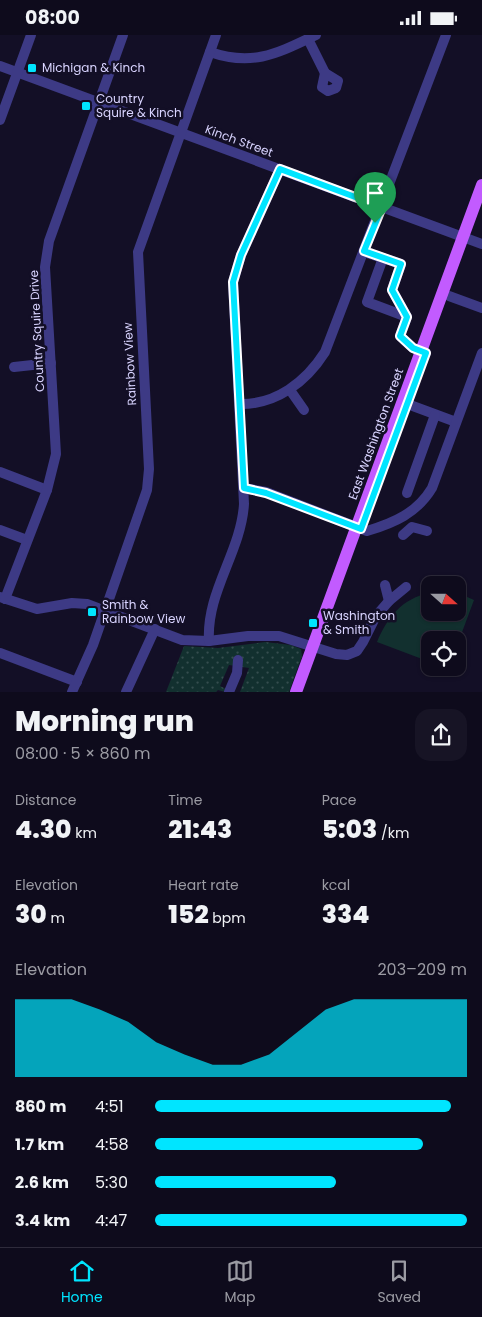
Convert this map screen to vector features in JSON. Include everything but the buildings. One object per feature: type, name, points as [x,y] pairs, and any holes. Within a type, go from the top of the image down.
[{"type":"main road","name":"East Washington Street","points":[[424,352],[449,296],[482,185]]},
{"type":"main road","name":"East Washington Street","points":[[298,692],[466,238],[482,203]]},
{"type":"street","points":[[0,120],[31,35]]},
{"type":"street","name":"Country Squire Drive","points":[[2,598],[46,490],[56,454],[46,257],[49,241],[124,35]]},
{"type":"street","name":"Rainbow View","points":[[72,692],[93,645],[147,490],[149,469],[138,261],[141,241],[216,35]]},
{"type":"street","points":[[239,404],[267,400],[290,389],[308,374],[325,352],[382,207],[446,35]]},
{"type":"street","points":[[210,52],[233,59],[259,59],[312,37],[325,73]]},
{"type":"street","name":"Kinch Street","points":[[0,66],[482,244]]},
{"type":"street","points":[[209,641],[209,615],[240,529],[244,488],[233,282],[241,255],[280,169]]},
{"type":"street","points":[[364,251],[401,264],[392,290],[407,317],[400,336],[413,348],[424,352]]},
{"type":"street","points":[[383,258],[367,303],[407,317]]},
{"type":"street","points":[[449,296],[482,308]]},
{"type":"street","points":[[244,488],[266,493],[367,531],[388,525],[407,515],[421,504],[432,488],[482,353]]},
{"type":"street","points":[[14,367],[51,363]]},
{"type":"street","points":[[290,389],[304,410]]},
{"type":"street","points":[[405,403],[456,422]]},
{"type":"street","points":[[407,493],[435,415]]},
{"type":"street","points":[[0,473],[46,490]]},
{"type":"street","points":[[403,535],[412,527],[427,531]]},
{"type":"street","points":[[0,530],[27,540]]},
{"type":"street","points":[[385,585],[389,601]]},
{"type":"street","points":[[2,598],[37,609],[72,603],[105,610],[182,640],[209,641],[263,635],[291,638],[341,654],[356,651],[363,642],[376,616],[389,601],[406,587]]},
{"type":"street","points":[[126,692],[155,629]]},
{"type":"street","points":[[0,653],[77,682]]},
{"type":"street","points":[[230,692],[237,673],[238,660]]},
{"type":"green space","points":[[420,596],[421,621],[466,621],[466,596],[474,600],[462,631],[421,631],[421,659],[377,642],[397,610],[411,599]]},
{"type":"green space","points":[[265,642],[291,645],[301,649],[302,656],[289,692],[240,692],[249,668],[229,665],[220,686],[226,689],[225,692],[218,690],[216,692],[166,692],[184,646],[218,648]]},
{"type":"place","name":"Michigan & Kinch","points":[[32,68]]},
{"type":"place","name":"Country Squire & Kinch","points":[[86,106]]},
{"type":"place","name":"Smith & Rainbow View","points":[[92,612]]},
{"type":"place","name":"Washington & Smith","points":[[313,623]]},
{"type":"route","points":[[280,169],[382,207],[375,223],[364,251],[401,264],[392,290],[407,317],[400,336],[413,348],[426,353],[361,529],[266,493],[244,488],[233,282],[241,255],[280,169]]}]
